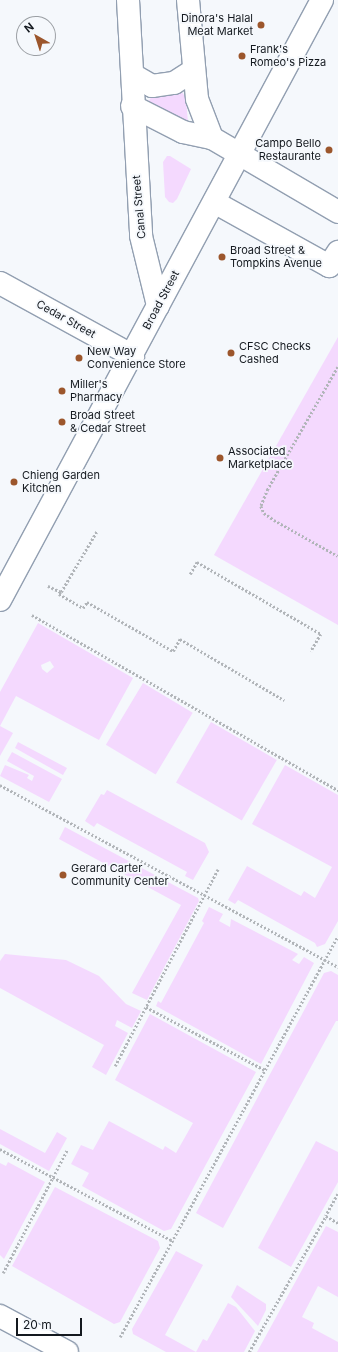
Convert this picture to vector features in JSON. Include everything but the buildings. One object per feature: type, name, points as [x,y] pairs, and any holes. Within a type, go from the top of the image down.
[{"type":"street","name":"Canal Street","points":[[128,0],[133,75],[132,106],[141,236],[158,306]]},
{"type":"street","points":[[188,0],[196,99],[212,138]]},
{"type":"street","name":"Broad Street","points":[[0,600],[133,356],[158,306],[322,0]]},
{"type":"street","points":[[133,75],[152,86],[174,83],[194,70]]},
{"type":"street","points":[[132,106],[183,132],[212,138],[338,212]]},
{"type":"street","points":[[214,202],[329,266],[338,252]]},
{"type":"street","name":"Cedar Street","points":[[0,283],[133,356]]},
{"type":"street","points":[[0,1316],[67,1352]]},
{"type":"path","points":[[338,367],[268,488],[261,506],[264,513],[274,520],[338,556]]},
{"type":"path","points":[[60,592],[97,531]]},
{"type":"path","points":[[190,574],[197,562],[321,634],[310,651]]},
{"type":"path","points":[[48,586],[60,592],[60,594],[83,608],[87,602],[173,651],[180,639],[284,700]]},
{"type":"path","points":[[32,615],[338,790]]},
{"type":"path","points":[[0,785],[338,967]]},
{"type":"path","points":[[115,1066],[218,869]]},
{"type":"path","points":[[120,1337],[338,936]]},
{"type":"path","points":[[146,1007],[265,1070]]},
{"type":"path","points":[[0,1149],[173,1241]]},
{"type":"path","points":[[3,1273],[67,1150]]},
{"type":"path","points":[[249,1352],[338,1194]]},
{"type":"path","points":[[326,1216],[338,1223]]},
{"type":"shaded area","points":[[182,92],[186,98],[188,123],[148,102],[152,96]]},
{"type":"shaded area","points":[[167,156],[170,156],[191,169],[177,199],[173,203],[169,202],[165,197],[163,162]]},
{"type":"shaded area","points":[[338,337],[338,625],[214,555]]},
{"type":"shaded area","points":[[38,623],[133,678],[99,740],[16,696],[0,726],[0,692]],"holes":[[[50,661],[54,667],[47,673],[42,669],[41,665]]]},
{"type":"shaded area","points":[[143,683],[193,713],[156,775],[106,745]]},
{"type":"shaded area","points":[[211,722],[277,760],[242,821],[176,783]]},
{"type":"shaded area","points":[[0,726],[13,733],[0,756]]},
{"type":"shaded area","points":[[18,742],[67,768],[63,775],[15,748]]},
{"type":"shaded area","points":[[12,752],[62,779],[49,802],[0,776],[5,765],[29,775],[27,778],[32,781],[34,776],[7,761]]},
{"type":"shaded area","points":[[285,765],[338,795],[338,921],[325,944],[317,947],[315,943],[238,900],[235,904],[228,900],[247,866],[301,896],[304,891],[315,898],[332,867],[252,824]]},
{"type":"shaded area","points":[[107,790],[205,843],[209,852],[193,880],[185,876],[187,872],[97,823],[94,827],[85,821],[101,794],[104,795]]},
{"type":"shaded area","points":[[65,827],[198,898],[199,901],[147,1000],[132,993],[181,905],[59,839]]},
{"type":"shaded area","points":[[209,907],[223,914],[219,921],[230,927],[231,919],[298,954],[292,960],[299,964],[304,957],[314,963],[261,1064],[156,1006],[158,1001],[161,1003],[204,923],[202,921]]},
{"type":"shaded area","points":[[5,954],[66,960],[99,976],[126,1004],[141,1011],[132,1028],[117,1020],[115,1026],[128,1033],[106,1075],[92,1067],[104,1045],[0,988],[0,961]]},
{"type":"shaded area","points":[[331,971],[338,975],[338,1021],[336,1021],[223,1228],[196,1213],[324,973]]},
{"type":"shaded area","points":[[150,1014],[256,1072],[171,1229],[164,1231],[82,1186],[89,1173],[71,1164],[81,1145],[93,1150],[109,1121],[163,1150],[165,1146],[176,1153],[193,1123],[115,1080]]},
{"type":"shaded area","points":[[0,1129],[45,1153],[57,1132],[67,1138],[49,1171],[0,1144]]},
{"type":"shaded area","points":[[316,1141],[338,1152],[338,1182],[291,1267],[258,1248]]},
{"type":"shaded area","points":[[8,1162],[45,1182],[4,1259],[0,1255],[0,1163],[6,1166]]},
{"type":"shaded area","points":[[55,1187],[158,1241],[160,1248],[120,1322],[114,1324],[12,1266]]},
{"type":"shaded area","points":[[326,1226],[338,1232],[338,1297],[318,1286],[302,1317],[314,1323],[312,1328],[338,1342],[338,1352],[257,1352]]},
{"type":"shaded area","points":[[176,1251],[203,1265],[165,1335],[196,1352],[166,1352],[133,1334],[132,1329]]},
{"type":"shaded area","points":[[237,1285],[266,1304],[266,1310],[258,1326],[231,1297]]},
{"type":"shaded area","points":[[228,1303],[236,1307],[255,1331],[244,1352],[196,1352],[203,1339],[207,1341]]},
{"type":"place","name":"Dinora's Halal Meat Market","points":[[261,25]]},
{"type":"place","name":"Frank's Romeo's Pizza","points":[[242,56]]},
{"type":"place","name":"Campo Bello Restaurante","points":[[329,150]]},
{"type":"place","name":"Broad Street & Tompkins Avenue","points":[[222,257]]},
{"type":"place","name":"CFSC Checks Cashed","points":[[231,353]]},
{"type":"place","name":"New Way Convenience Store","points":[[79,358]]},
{"type":"place","name":"Miller's Pharmacy","points":[[62,391]]},
{"type":"place","name":"Broad Street & Cedar Street","points":[[62,422]]},
{"type":"place","name":"Associated Marketplace","points":[[220,458]]},
{"type":"place","name":"Chieng Garden Kitchen","points":[[14,482]]},
{"type":"place","name":"Gerard Carter Community Center","points":[[63,875]]}]
